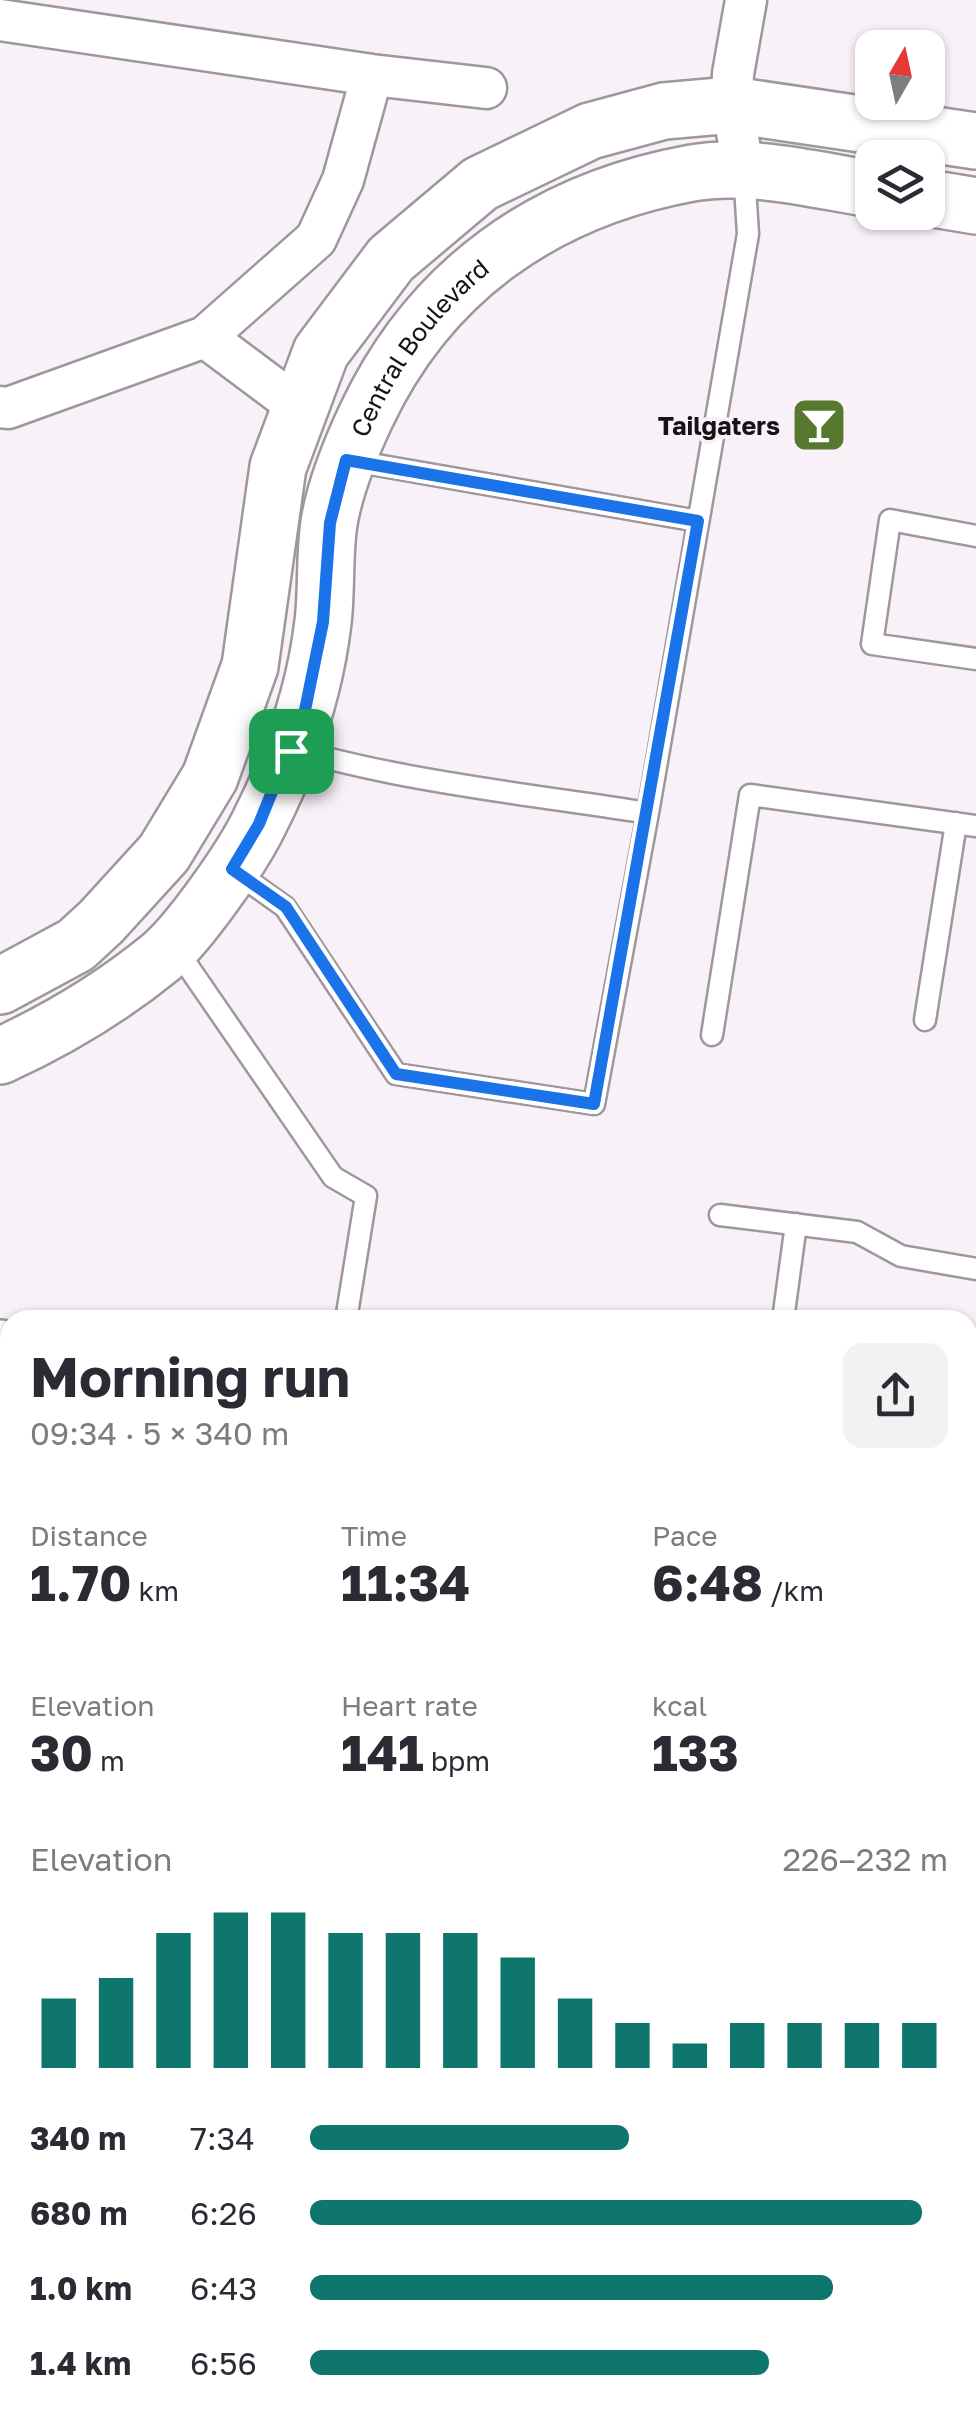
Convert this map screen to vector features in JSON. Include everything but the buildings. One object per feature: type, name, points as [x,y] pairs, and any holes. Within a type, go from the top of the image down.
[{"type":"street","points":[[744,171],[732,105],[733,74],[746,0]]},
{"type":"street","points":[[0,20],[486,88]]},
{"type":"street","points":[[3,413],[205,337],[316,239],[343,180],[372,75]]},
{"type":"street","points":[[0,986],[76,945],[101,922],[164,853],[210,777],[250,666],[278,467],[321,352],[392,259],[480,184],[590,130],[664,112],[732,105],[976,142]]},
{"type":"street","name":"Central Boulevard","points":[[0,1056],[41,1037],[106,998],[173,944],[232,869],[259,824],[305,710],[323,622],[330,523],[346,460],[388,371],[427,316],[482,264],[546,220],[615,194],[694,172],[744,171],[855,187]]},
{"type":"street","points":[[945,201],[976,206]]},
{"type":"street","points":[[205,337],[300,408]]},
{"type":"street","points":[[0,943],[101,922]]},
{"type":"lane","points":[[232,869],[286,907],[396,1074],[594,1104],[748,234],[744,171]]},
{"type":"lane","points":[[346,460],[698,521]]},
{"type":"lane","points":[[976,536],[890,520],[872,644],[976,660]]},
{"type":"lane","points":[[227,728],[291,751],[344,764],[648,813]]},
{"type":"lane","points":[[712,1035],[750,795],[966,825],[925,1020]]},
{"type":"lane","points":[[173,944],[332,1177],[366,1196],[348,1310]]},
{"type":"lane","points":[[720,1216],[857,1232],[901,1256],[976,1269]]},
{"type":"lane","points":[[784,1310],[796,1224]]},
{"type":"place","name":"Tailgaters","points":[[819,425]]},
{"type":"route","points":[[346,460],[698,521],[594,1104],[396,1074],[286,907],[232,869],[259,824],[291,751],[305,710],[323,622],[330,523],[346,460]]}]
